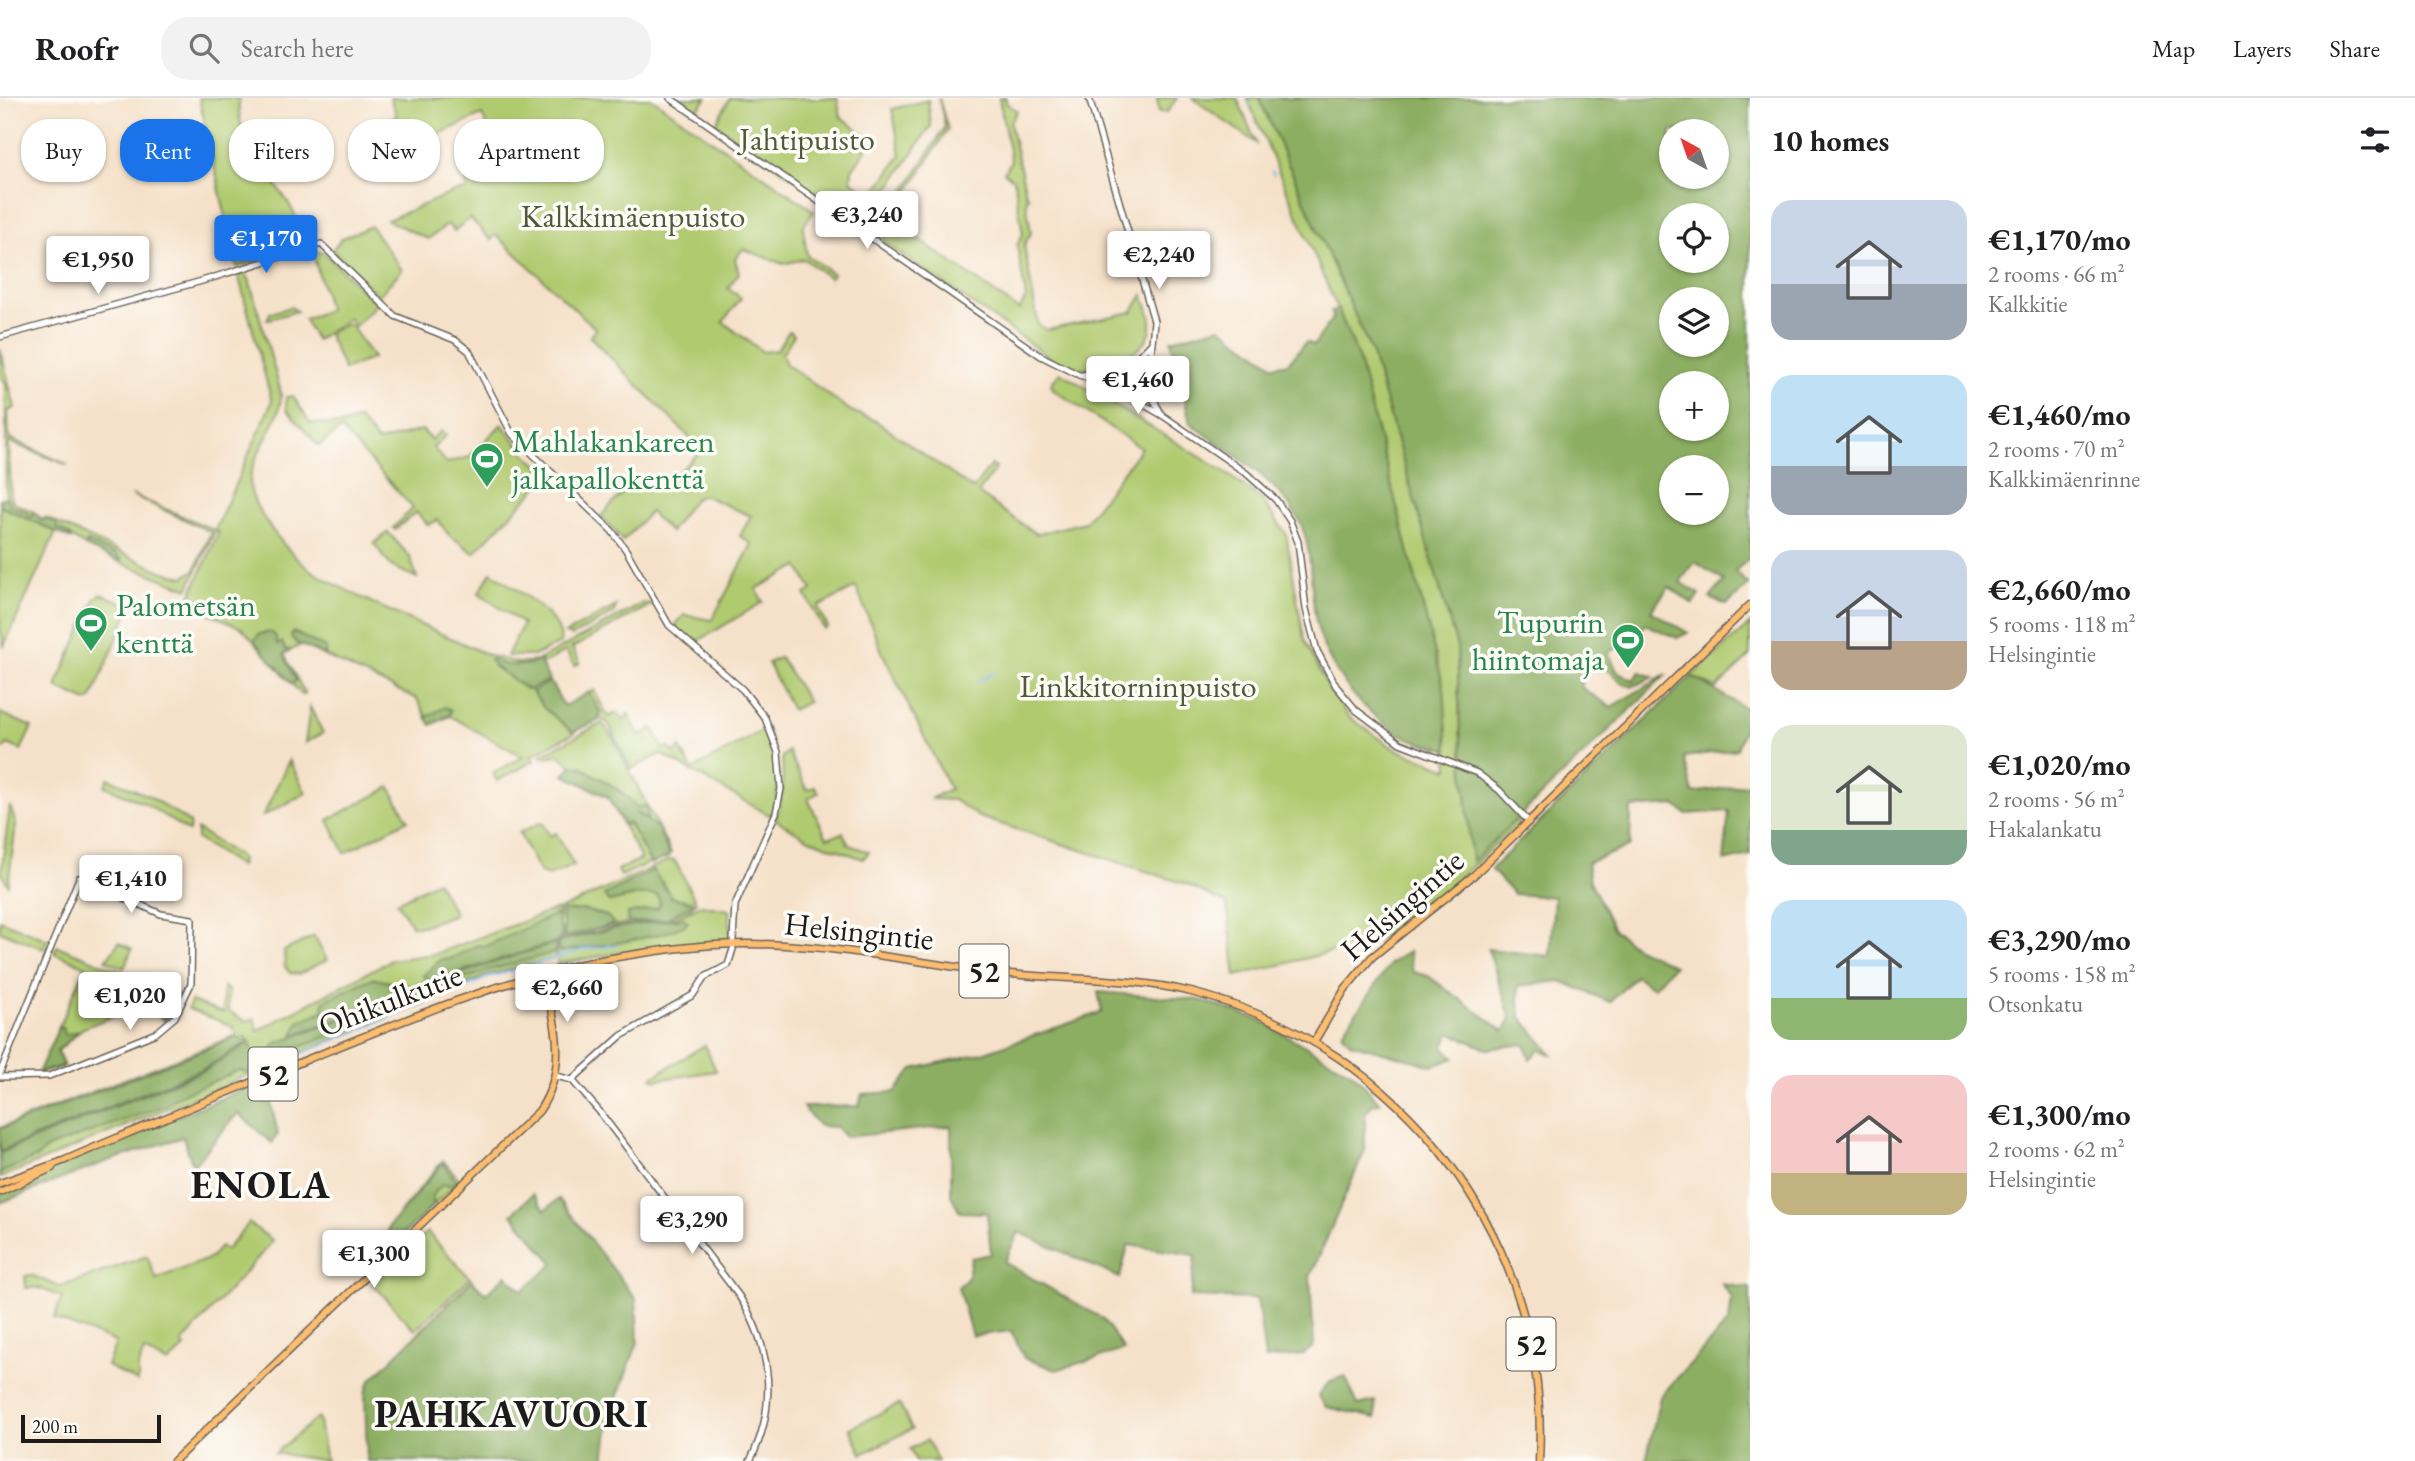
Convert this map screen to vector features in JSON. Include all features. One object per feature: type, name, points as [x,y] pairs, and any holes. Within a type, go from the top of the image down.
[{"type":"main road","name":"Helsingintie","points":[[544,973],[606,959],[704,946],[813,947],[990,972],[1157,985],[1235,1005],[1314,1042],[1345,989],[1372,957],[1456,891],[1529,823],[1750,605]]},
{"type":"main road","points":[[174,1461],[539,1111],[556,1076],[558,1048],[544,973]]},
{"type":"main road","name":"Ohikulkutie","points":[[0,1183],[63,1161],[454,1000],[544,973]]},
{"type":"main road","name":"52","points":[[1314,1042],[1374,1083],[1417,1122],[1457,1171],[1484,1214],[1513,1279],[1531,1340],[1539,1393],[1539,1461]]},
{"type":"main road","name":"Ohikulkutie","points":[[0,1192],[63,1161]]},
{"type":"street","points":[[670,98],[1041,356],[1079,375],[1115,386],[1246,473],[1276,500],[1290,521],[1298,542],[1306,610],[1317,651],[1336,686],[1356,710],[1400,743],[1477,773],[1499,790],[1529,823]]},
{"type":"street","points":[[1088,98],[1152,315],[1153,342],[1144,372],[1144,382],[1162,415]]},
{"type":"street","points":[[0,337],[202,281],[321,244],[395,316],[455,340],[469,351],[512,434],[612,531],[626,550],[669,625],[743,690],[768,723],[781,763],[781,789],[776,813],[735,905],[733,940]]},
{"type":"street","points":[[1079,375],[1129,362],[1153,342]]},
{"type":"street","points":[[1129,362],[1138,364],[1144,372]]},
{"type":"street","points":[[1115,386],[1113,376],[1117,367]]},
{"type":"street","points":[[1129,394],[1139,390],[1144,382]]},
{"type":"street","points":[[79,878],[161,914],[192,919],[191,984],[185,1002],[175,1017],[156,1033],[50,1076],[0,1075],[79,878]]},
{"type":"street","points":[[572,1080],[621,1036],[693,995],[705,977],[727,965],[733,949]]},
{"type":"street","points":[[556,1076],[572,1080],[716,1266],[758,1329],[766,1358],[769,1393],[762,1434],[750,1461]]},
{"type":"green space","points":[[199,98],[239,98],[240,119],[229,119],[229,182],[274,182],[300,226],[304,246],[237,267],[215,169],[215,119],[204,119]]},
{"type":"green space","points":[[390,98],[651,98],[814,211],[803,227],[807,255],[833,274],[830,278],[804,259],[783,264],[743,249],[735,259],[739,273],[728,288],[741,298],[723,322],[763,352],[777,350],[789,331],[794,335],[782,354],[786,364],[851,411],[876,421],[973,489],[991,465],[996,468],[978,493],[1036,534],[1085,522],[1141,448],[1054,390],[1051,384],[1060,372],[1222,470],[1262,500],[1286,534],[1304,639],[1330,691],[1349,717],[1395,749],[1449,769],[1444,688],[1358,357],[1247,98],[1259,98],[1371,351],[1457,647],[1460,729],[1490,790],[1520,823],[1444,892],[1378,940],[1236,976],[1227,904],[1186,884],[979,817],[954,800],[930,799],[950,789],[883,654],[856,587],[818,607],[828,627],[824,629],[805,594],[812,590],[798,566],[756,589],[763,602],[693,644],[677,630],[676,624],[684,615],[712,620],[752,544],[740,536],[751,516],[703,495],[694,499],[670,532],[650,512],[623,541],[601,516],[628,487],[670,480],[702,450],[590,337],[596,329],[496,235],[491,240],[470,218],[454,231],[448,224],[428,239],[387,220],[454,192],[467,190],[466,182],[604,182],[604,119],[484,119],[482,115],[473,119],[454,119],[454,127],[440,133],[440,119],[389,119],[397,116]]},
{"type":"green space","points":[[676,98],[707,98],[697,110]]},
{"type":"green space","name":"Jahtipuisto","points":[[730,98],[837,98],[841,117],[864,134],[866,149],[852,170],[851,180],[871,197],[901,155],[892,109],[928,100],[931,126],[864,225],[715,125]]},
{"type":"green space","points":[[939,98],[948,129],[897,209],[900,226],[1019,310],[1026,298],[1017,245],[1023,234],[1014,180],[1004,172],[1011,161],[999,98],[1006,98],[1006,103],[1017,111],[1010,123],[1026,194],[1029,197],[1026,201],[1031,233],[1024,245],[1038,324],[1047,330],[1132,312],[1143,295],[1150,313],[1151,327],[1146,340],[1139,348],[1111,364],[1090,368],[1078,368],[1055,361],[885,243],[883,225],[945,127]]},
{"type":"green space","points":[[1157,98],[1177,98],[1167,112],[1159,112]]},
{"type":"green space","points":[[1192,98],[1237,98],[1256,143]]},
{"type":"green space","points":[[1259,98],[1750,98],[1750,558],[1735,571],[1749,585],[1727,605],[1710,598],[1724,581],[1695,562],[1680,582],[1700,594],[1693,604],[1669,587],[1651,611],[1688,633],[1677,638],[1645,624],[1635,641],[1608,652],[1617,671],[1633,680],[1640,672],[1653,677],[1632,687],[1622,683],[1605,667],[1600,671],[1591,666],[1581,681],[1582,688],[1611,707],[1667,674],[1472,862],[1460,729],[1457,647],[1371,351]]},
{"type":"green space","points":[[371,226],[402,270],[378,296],[332,250],[342,238]]},
{"type":"green space","points":[[312,251],[324,253],[377,304],[355,326],[349,318],[316,340],[304,319],[329,310]]},
{"type":"green space","points":[[238,274],[245,274],[249,279],[281,393],[277,416],[255,460],[250,483],[252,494],[274,533],[306,566],[335,584],[401,616],[490,656],[518,663],[537,661],[644,603],[653,604],[572,648],[580,663],[574,666],[566,651],[541,665],[557,694],[503,664],[495,667],[527,690],[530,689],[544,708],[574,733],[530,756],[535,760],[497,781],[493,773],[523,757],[450,716],[431,725],[417,699],[325,656],[324,650],[295,640],[301,645],[284,654],[305,694],[302,695],[242,628],[187,603],[219,532],[215,531],[188,589],[122,563],[122,559],[87,542],[85,546],[57,528],[57,523],[161,571],[184,577],[195,570],[211,532],[132,495],[215,530],[272,402]]},
{"type":"green space","points":[[291,307],[297,311],[267,320],[270,313]]},
{"type":"green space","points":[[1338,309],[1358,357],[1444,688],[1448,750],[1407,738],[1385,724],[1343,681],[1332,664],[1318,628],[1306,539],[1298,518],[1288,503],[1263,477],[1190,423],[1171,340],[1220,327],[1274,366],[1288,363],[1306,342],[1314,345],[1333,317],[1331,311]]},
{"type":"green space","points":[[350,324],[373,358],[344,370],[328,334]]},
{"type":"green space","points":[[0,348],[15,408],[8,411],[9,438],[68,465],[9,442],[11,498],[14,503],[34,512],[32,518],[11,506],[6,497],[6,384],[0,377]]},
{"type":"green space","points":[[293,396],[310,423],[341,425],[359,419],[378,442],[422,430],[431,440],[441,431],[446,435],[433,448],[447,463],[469,457],[502,424],[526,454],[549,475],[474,553],[448,534],[438,520],[428,525],[416,512],[395,530],[393,528],[413,508],[341,429],[319,446],[286,409],[286,397]]},
{"type":"green space","points":[[6,497],[11,506],[27,512],[29,516],[32,517],[34,512],[42,520],[45,518],[57,523],[57,528],[70,535],[71,539],[0,506],[0,499]]},
{"type":"green space","points":[[0,506],[56,532],[4,646],[0,627]]},
{"type":"green space","points":[[388,532],[410,557],[417,578],[391,566],[374,544]]},
{"type":"green space","points":[[87,542],[115,554],[122,563],[85,546]]},
{"type":"green space","points":[[491,572],[546,613],[560,633],[560,643],[534,656],[507,656],[523,624],[479,593]]},
{"type":"green space","points":[[101,594],[127,604],[130,608],[92,698],[87,701],[58,688],[57,684],[95,599]]},
{"type":"green space","points":[[616,606],[614,613],[572,636],[565,634]]},
{"type":"green space","points":[[1750,624],[1750,656],[1716,688],[1691,676]]},
{"type":"green space","points":[[270,632],[275,635],[278,645],[282,642],[285,649],[291,650],[284,654],[296,681],[292,684],[254,641],[259,634]]},
{"type":"green space","points":[[293,632],[326,648],[325,656],[295,642],[291,636]]},
{"type":"green space","points":[[780,657],[808,702],[792,710],[768,663]]},
{"type":"green space","points":[[490,660],[510,665],[542,661],[541,665],[549,680],[528,690],[495,667]]},
{"type":"green space","points":[[1691,676],[1750,711],[1737,749],[1684,757],[1693,793],[1750,784],[1750,855],[1724,861],[1729,811],[1686,814],[1675,805],[1631,808],[1630,846],[1587,863],[1590,881],[1614,930],[1635,947],[1674,965],[1653,988],[1636,976],[1610,1002],[1561,981],[1518,986],[1520,1016],[1552,1054],[1539,1050],[1530,1059],[1525,1044],[1487,1049],[1450,1033],[1443,1048],[1455,1058],[1433,1066],[1351,1043],[1342,1033],[1391,963],[1409,951],[1413,972],[1428,976],[1504,1031],[1511,1019],[1488,949],[1550,956],[1554,897],[1514,894],[1491,869]]},
{"type":"green space","points":[[550,682],[564,706],[589,692],[600,712],[599,720],[573,732],[544,708],[532,691]]},
{"type":"green space","points":[[594,690],[608,717],[616,713],[624,720],[628,714],[640,736],[653,728],[664,749],[668,747],[675,753],[680,748],[692,770],[767,728],[778,772],[777,794],[771,816],[661,754],[631,769],[608,723],[572,702]]},
{"type":"green space","points":[[310,707],[323,733],[305,743]]},
{"type":"green space","points":[[445,707],[451,710],[450,715],[431,725],[426,717]]},
{"type":"green space","points":[[0,713],[32,727],[21,750],[8,744],[0,752]]},
{"type":"green space","points":[[602,723],[613,738],[671,853],[621,876],[618,870],[641,859],[608,797],[639,811],[649,810],[646,807],[635,807],[582,766],[572,766],[558,754],[546,758],[541,755]]},
{"type":"green space","points":[[788,751],[807,790],[815,787],[819,792],[808,799],[827,838],[843,833],[849,845],[869,852],[863,859],[809,839],[776,820],[783,789],[782,757]]},
{"type":"green space","points":[[289,760],[306,793],[263,816]]},
{"type":"green space","points":[[572,766],[607,782],[626,796],[635,807],[646,806],[648,819],[635,813],[658,828],[670,856],[651,864],[629,823],[624,825],[608,797],[564,775]]},
{"type":"green space","points":[[108,778],[149,796],[190,823],[189,832],[146,804],[105,786]]},
{"type":"green space","points":[[390,787],[408,820],[345,853],[328,820]]},
{"type":"green space","points":[[10,806],[16,824],[8,885],[1,873]]},
{"type":"green space","points":[[542,822],[550,836],[556,833],[574,865],[549,876],[540,873],[519,833]]},
{"type":"green space","points":[[197,829],[241,858],[240,866],[197,839]]},
{"type":"green space","points":[[669,860],[675,861],[696,902],[681,915],[660,921],[598,929],[614,925],[607,916],[583,910],[565,936],[589,931],[564,938],[562,928],[563,938],[557,942],[554,959],[491,974],[0,1178],[0,1128],[234,1036],[238,1038],[232,1026],[188,1009],[191,1001],[223,1013],[223,986],[228,990],[228,1011],[246,1021],[255,1019],[257,1031],[391,960],[435,954],[557,909],[560,919],[559,910]],"holes":[[[662,882],[671,897],[691,901],[628,923],[627,914],[658,908],[660,902],[657,895],[639,895],[609,902],[605,896],[628,886]]]},
{"type":"green space","points":[[653,870],[671,897],[694,903],[666,919],[628,923],[627,914],[658,908],[660,902],[657,895],[639,895],[609,902],[604,895]]},
{"type":"green space","points":[[437,881],[455,914],[423,926],[412,926],[397,902]]},
{"type":"green space","points":[[701,905],[729,910],[731,941],[629,951],[557,964],[558,942],[564,939],[617,927],[667,922]]},
{"type":"green space","points":[[583,910],[607,916],[614,924],[565,937],[562,911]]},
{"type":"green space","points":[[556,914],[562,935],[557,942],[430,981],[423,976],[441,959],[450,959],[477,945],[486,946]]},
{"type":"green space","points":[[683,918],[688,922],[681,927],[650,937],[561,952],[558,950],[559,943],[565,940],[616,928]]},
{"type":"green space","points":[[0,920],[48,940],[44,949],[0,931]]},
{"type":"green space","points":[[314,936],[327,960],[299,974],[290,973],[285,967],[284,951]]},
{"type":"green space","points":[[119,942],[132,949],[124,968],[106,960]]},
{"type":"green space","points":[[556,943],[554,953],[489,970],[361,1019],[361,1023],[283,1054],[273,1050],[274,1044],[393,1001],[430,983]]},
{"type":"green space","points":[[57,946],[183,996],[173,1014],[164,1021],[147,1003],[83,1028],[58,1051],[64,1067],[38,1074],[86,966],[54,953]]},
{"type":"green space","points":[[372,978],[407,986],[428,982],[393,1000],[293,1035],[299,1022],[323,1011],[324,1001]]},
{"type":"green space","points":[[1098,992],[1201,1000],[1259,1020],[1354,1074],[1380,1103],[1373,1104],[1365,1114],[1365,1150],[1310,1277],[1314,1346],[1302,1355],[1265,1359],[1257,1299],[1191,1297],[1195,1255],[1128,1245],[1120,1278],[1019,1232],[1004,1262],[1103,1319],[1124,1350],[1056,1370],[1024,1358],[1011,1331],[972,1336],[958,1287],[968,1278],[971,1258],[991,1254],[987,1213],[960,1212],[951,1195],[951,1126],[845,1137],[836,1127],[819,1126],[803,1107],[859,1106],[862,1094],[895,1092],[913,1069],[982,1053],[1102,1012]]},
{"type":"green space","points":[[151,1000],[157,1004],[178,1003],[163,1020],[146,1002]]},
{"type":"green space","points":[[59,1027],[64,1028],[64,1035],[79,1031],[57,1051],[63,1066],[38,1073]]},
{"type":"green space","points":[[247,1037],[249,1041],[205,1068],[0,1151],[0,1129],[234,1038]]},
{"type":"green space","points":[[250,1043],[258,1068],[248,1073],[239,1070],[181,1095],[166,1105],[47,1148],[38,1157],[0,1173],[0,1153],[205,1070]]},
{"type":"green space","points":[[705,1045],[716,1071],[656,1080],[652,1077]]},
{"type":"green space","points":[[266,1080],[278,1134],[272,1143],[238,1113],[193,1166],[183,1137],[108,1161],[0,1203],[0,1194],[66,1162]]},
{"type":"green space","points":[[443,1160],[460,1180],[363,1273],[387,1235],[389,1226]]},
{"type":"green space","points":[[443,1163],[456,1181],[452,1185],[442,1185],[432,1195],[434,1205],[366,1270],[388,1235],[390,1225]]},
{"type":"green space","points":[[533,1194],[545,1210],[559,1199],[636,1299],[638,1342],[610,1416],[604,1461],[367,1461],[365,1393],[370,1381],[472,1280],[486,1294],[506,1275],[522,1291],[554,1264],[512,1214]]},
{"type":"green space","points":[[249,1223],[273,1241],[182,1343],[185,1347],[168,1363],[144,1351],[138,1366],[138,1382],[107,1366],[116,1342],[54,1319],[62,1297],[39,1288],[26,1288],[25,1276],[31,1275],[60,1287],[147,1256],[156,1279],[211,1258],[220,1246],[226,1250]]},
{"type":"green space","points":[[427,1232],[470,1278],[415,1330],[372,1283]]},
{"type":"green space","points":[[1722,1284],[1750,1288],[1750,1461],[1646,1461],[1660,1397],[1729,1321],[1732,1298]]},
{"type":"green space","points":[[1345,1376],[1358,1405],[1375,1401],[1376,1418],[1326,1407],[1318,1395],[1330,1381]]},
{"type":"green space","points":[[899,1404],[912,1429],[862,1454],[850,1428]]},
{"type":"green space","points":[[318,1417],[326,1461],[275,1453]]},
{"type":"green space","points":[[927,1440],[938,1461],[916,1461],[910,1449]]},
{"type":"waterway","points":[[1272,171],[1274,175]]},
{"type":"waterway","points":[[977,682],[994,673]]},
{"type":"waterway","points":[[280,1062],[490,977],[586,949],[617,946]]},
{"type":"place","name":"Mahlakankareen jalkapallokenttä","points":[[487,489]]},
{"type":"place","name":"Palometsän kenttä","points":[[91,653]]},
{"type":"place","name":"Tupurin hiintomaja","points":[[1628,670]]},
{"type":"district","name":"ENOLA","points":[[261,1184]]},
{"type":"district","name":"PAHKAVUORI","points":[[512,1413]]},
{"type":"park label","name":"Kalkkimäenpuisto","points":[[633,216]]},
{"type":"park label","name":"Linkkitorninpuisto","points":[[1138,686]]}]
